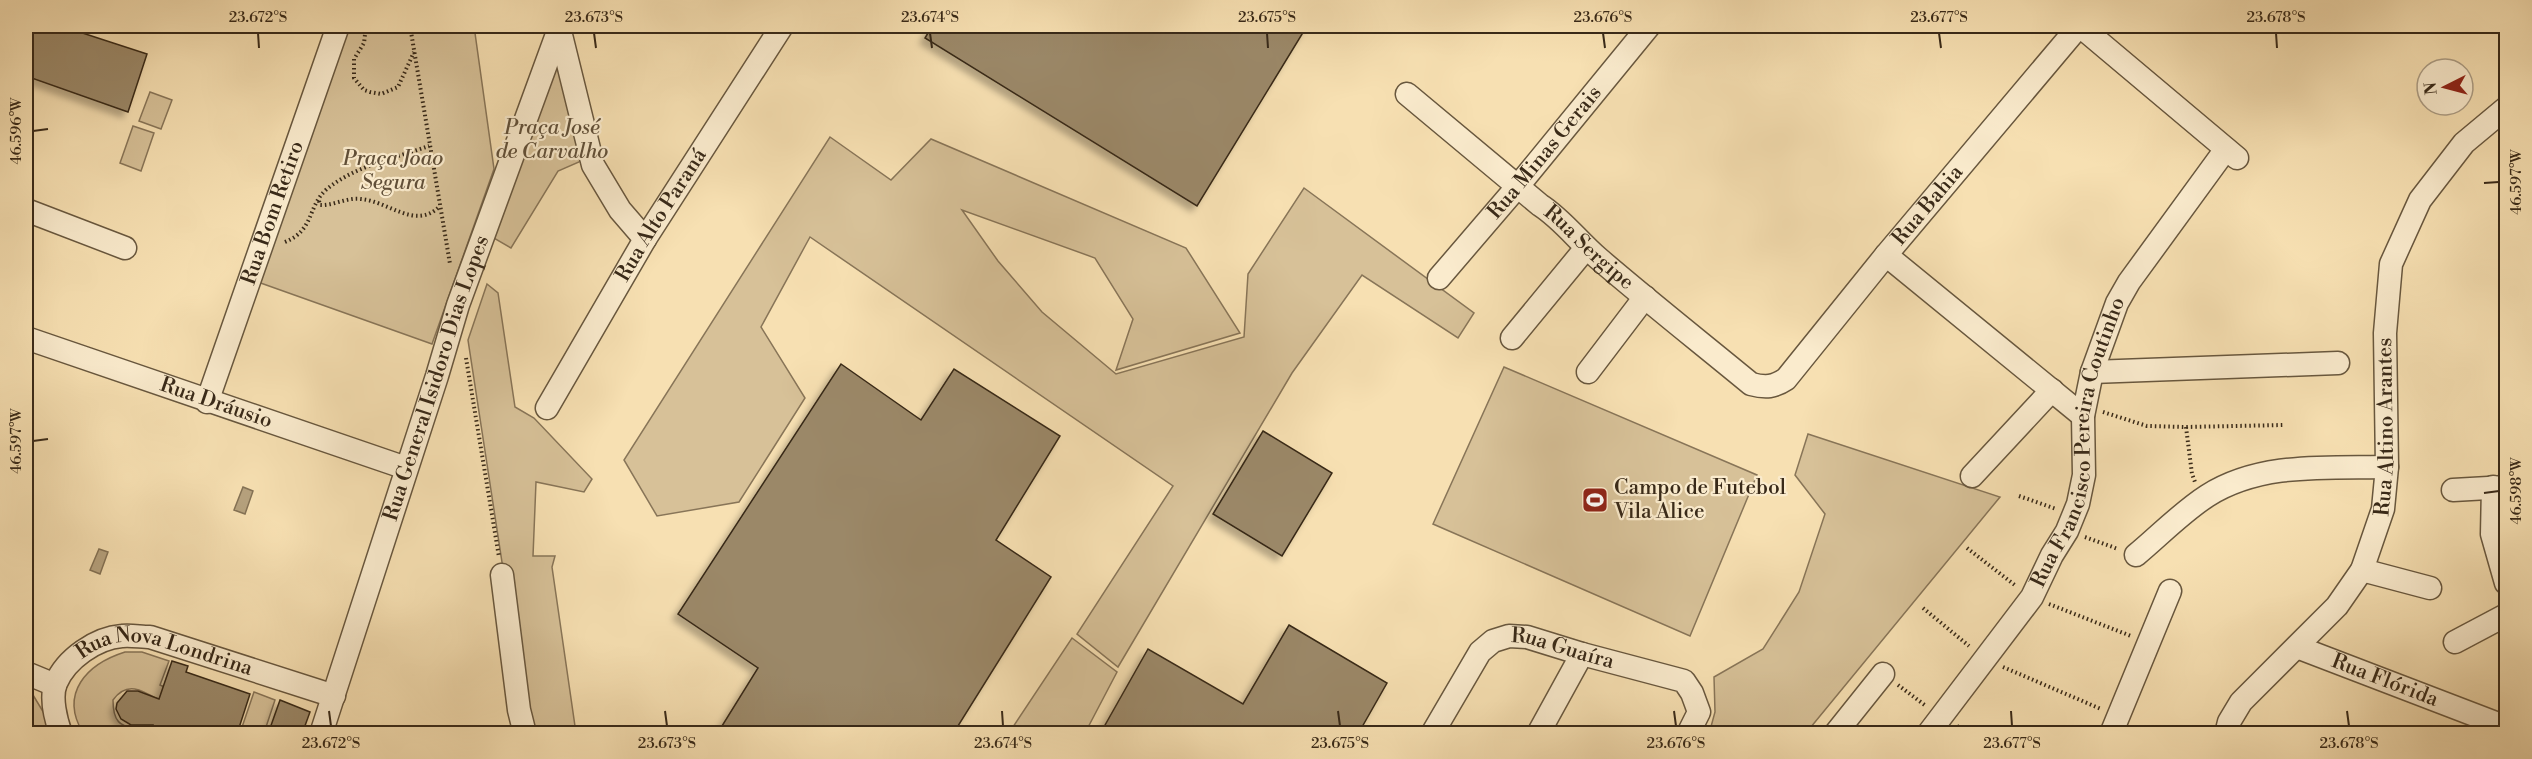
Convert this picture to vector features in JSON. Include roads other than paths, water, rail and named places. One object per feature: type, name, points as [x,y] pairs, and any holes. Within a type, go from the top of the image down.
[{"type":"street","name":"Rua Bom Retiro","points":[[207,402],[338,26]]},
{"type":"street","points":[[560,26],[593,165],[620,210],[645,239]]},
{"type":"street","name":"Rua General Isidoro Dias Lopes","points":[[321,734],[458,305],[560,26]]},
{"type":"street","name":"Rua Alto Paraná","points":[[547,408],[645,239],[782,26]]},
{"type":"street","name":"Rua Minas Gerais","points":[[1439,278],[1649,26]]},
{"type":"street","name":"Rua Francisco Pereira Coutinho","points":[[1928,734],[2032,597],[2073,516],[2084,475],[2084,411],[2092,372],[2117,303],[2129,282],[2232,154],[2080,26]]},
{"type":"street","name":"Rua Bahia","points":[[1776,386],[1786,379],[1886,255],[2080,26]]},
{"type":"street","name":"Rua Sergipe","points":[[1407,94],[1554,213],[1586,248],[1751,384],[1763,387],[1776,386]]},
{"type":"street","name":"Rua Altino Arantes","points":[[2226,734],[2229,722],[2241,702],[2337,606],[2362,570],[2383,509],[2387,467],[2385,333],[2391,264],[2420,200],[2464,143],[2506,108]]},
{"type":"street","points":[[26,210],[125,248]]},
{"type":"street","points":[[1512,338],[1586,248]]},
{"type":"street","points":[[1886,255],[2052,390],[2084,411]]},
{"type":"street","points":[[1588,372],[1645,297]]},
{"type":"street","name":"Rua Dráusio","points":[[26,338],[207,402],[406,468]]},
{"type":"street","points":[[2092,372],[2338,363]]},
{"type":"street","points":[[1972,476],[2052,390]]},
{"type":"street","points":[[2136,555],[2206,496],[2231,483],[2290,469],[2387,467]]},
{"type":"street","points":[[2453,490],[2500,487],[2492,534],[2506,583]]},
{"type":"street","points":[[2362,570],[2430,588]]},
{"type":"street","points":[[502,574],[519,710],[525,734]]},
{"type":"street","points":[[2114,725],[2170,591]]},
{"type":"street","points":[[2455,642],[2506,615]]},
{"type":"street","name":"Rua Nova Londrina","points":[[61,734],[55,717],[55,685],[69,663],[95,644],[121,636],[150,637],[334,696]]},
{"type":"street","name":"Rua Guaíra","points":[[1432,734],[1480,652],[1493,641],[1509,636],[1527,637],[1684,681],[1692,693],[1699,712],[1688,734]]},
{"type":"street","name":"Rua Flórida","points":[[2297,647],[2506,727]]},
{"type":"street","points":[[1539,734],[1582,654]]},
{"type":"street","points":[[26,673],[55,685]]},
{"type":"street","points":[[1834,734],[1883,674]]},
{"type":"place","name":"Campo de Futebol Vila Alice","points":[[1595,500]]},
{"type":"park label","name":"Praça José de Carvalho","points":[[552,140]]},
{"type":"park label","name":"Praça Joao Segura","points":[[393,171]]}]
